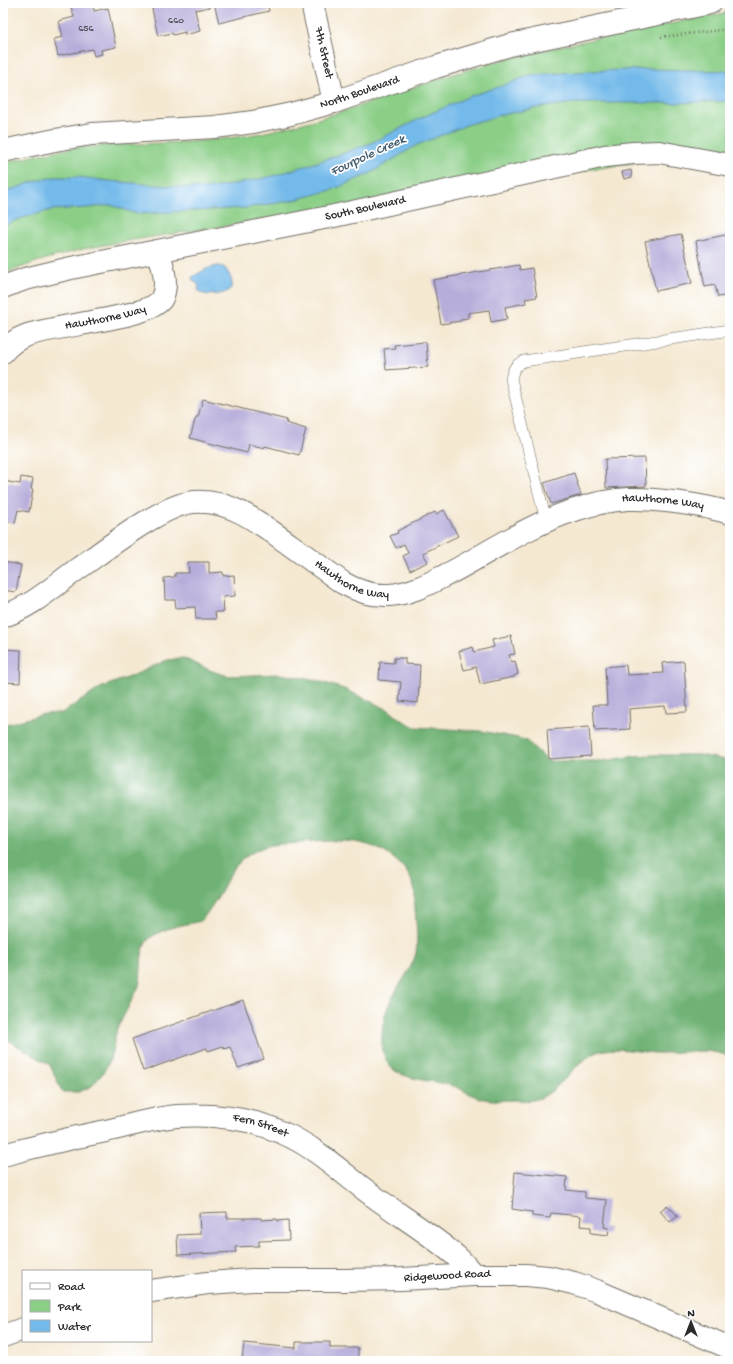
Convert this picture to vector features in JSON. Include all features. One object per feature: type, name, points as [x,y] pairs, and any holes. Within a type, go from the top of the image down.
[{"type":"street","name":"7th Street","points":[[312,3],[334,102]]},
{"type":"street","name":"North Boulevard","points":[[3,151],[92,134],[209,127],[245,123],[291,114],[334,102],[436,66],[510,45],[710,3]]},
{"type":"street","name":"South Boulevard","points":[[3,287],[71,268],[342,215],[605,156],[659,152],[730,165]]},
{"type":"street","name":"Hawthorne Way","points":[[3,352],[8,345],[25,336],[44,330],[130,314],[152,307],[161,300],[165,290],[165,281],[159,251]]},
{"type":"street","name":"Hawthorne Way","points":[[3,616],[28,605],[86,563],[153,518],[178,506],[194,502],[228,506],[252,517],[343,583],[357,591],[389,595],[408,591],[433,582],[546,521],[575,510],[601,503],[628,499],[688,504],[730,513]]},
{"type":"street","name":"Fern Street","points":[[3,1155],[45,1144],[176,1116],[223,1118],[264,1125],[285,1133],[340,1169],[376,1198],[436,1240],[458,1258],[474,1275]]},
{"type":"street","name":"Ridgewood Road","points":[[152,1291],[208,1283],[252,1280],[402,1279],[474,1275],[526,1275],[574,1283],[597,1291],[730,1348]]},
{"type":"street","points":[[3,1336],[22,1329]]},
{"type":"lane","points":[[546,521],[512,379],[513,369],[517,364],[524,361],[730,330]]},
{"type":"green space","points":[[730,12],[730,152],[710,151],[126,241],[83,249],[39,261],[3,274],[3,163],[74,148],[198,141],[266,132],[294,126],[348,110],[481,66],[574,43]]},
{"type":"green space","points":[[183,658],[212,671],[228,676],[280,674],[312,679],[344,689],[389,710],[400,719],[415,727],[481,731],[527,741],[548,761],[603,761],[651,755],[700,755],[730,761],[730,1057],[703,1051],[656,1053],[609,1049],[595,1053],[587,1058],[549,1093],[541,1098],[533,1100],[483,1099],[453,1086],[400,1074],[391,1068],[385,1059],[382,1045],[382,1031],[384,1018],[389,1005],[416,953],[417,936],[414,887],[410,877],[402,866],[391,856],[379,849],[355,842],[329,841],[279,844],[267,846],[257,850],[243,859],[234,868],[209,911],[201,921],[176,926],[159,932],[146,942],[143,949],[139,986],[117,1029],[110,1060],[103,1073],[92,1086],[79,1092],[62,1092],[50,1065],[3,1037],[3,725],[44,714],[62,713],[102,687],[132,676],[167,660]]},
{"type":"water","name":"Fourpole Creek","points":[[651,69],[730,71],[730,101],[678,103],[574,103],[542,107],[501,115],[469,124],[417,145],[369,174],[332,190],[294,200],[246,208],[137,214],[111,205],[51,210],[19,219],[3,226],[3,193],[32,182],[54,177],[78,177],[206,189],[229,185],[273,176],[371,143],[425,116],[470,96],[530,75]]},
{"type":"water","points":[[222,266],[227,270],[232,281],[231,287],[224,293],[214,295],[200,293],[198,289],[199,285],[193,281],[192,277],[206,269]]},
{"type":"building","points":[[70,3],[96,3],[93,4],[94,11],[108,8],[116,47],[101,50],[102,54],[94,56],[92,49],[58,56],[54,39],[63,37],[59,21],[74,17]]},
{"type":"building","points":[[152,3],[209,3],[210,7],[195,10],[200,31],[185,35],[185,32],[173,35],[172,33],[158,36]]},
{"type":"building","points":[[214,3],[267,3],[269,11],[219,23]]},
{"type":"building","points":[[631,170],[632,177],[624,179],[622,172]]},
{"type":"building","points":[[681,234],[692,283],[656,291],[645,241]]},
{"type":"building","points":[[730,234],[730,295],[718,297],[715,285],[705,287],[696,241]]},
{"type":"building","points":[[519,265],[520,270],[532,268],[537,297],[525,299],[526,303],[505,307],[507,319],[491,322],[489,310],[468,313],[468,318],[461,319],[461,321],[441,324],[433,280]]},
{"type":"building","points":[[426,342],[428,367],[386,370],[384,349],[395,348],[394,345]]},
{"type":"building","points":[[203,399],[287,420],[286,423],[306,429],[299,455],[265,446],[264,448],[249,444],[247,453],[190,438]]},
{"type":"building","points":[[645,458],[646,486],[606,488],[605,459]]},
{"type":"building","points":[[574,473],[581,495],[551,504],[544,483]]},
{"type":"building","points":[[21,477],[33,479],[31,489],[33,490],[29,512],[18,510],[15,523],[3,521],[3,481],[20,484]]},
{"type":"building","points":[[444,510],[458,536],[423,553],[428,562],[410,570],[403,556],[408,553],[404,544],[396,548],[390,536],[435,512],[436,514]]},
{"type":"building","points":[[3,562],[21,565],[16,592],[3,590]]},
{"type":"building","points":[[188,562],[209,562],[209,573],[223,572],[223,576],[234,575],[235,596],[223,597],[224,612],[215,612],[216,619],[196,619],[195,607],[176,608],[175,600],[165,600],[164,578],[175,577],[175,573],[189,573]]},
{"type":"building","points":[[511,636],[515,654],[509,655],[511,662],[515,661],[518,674],[514,677],[480,684],[476,667],[464,670],[459,651],[473,647],[474,652],[494,647],[492,640]]},
{"type":"building","points":[[3,649],[21,650],[20,683],[3,682]]},
{"type":"building","points":[[394,658],[405,658],[405,664],[420,665],[418,703],[399,701],[401,682],[379,680],[380,662],[394,663]]},
{"type":"building","points":[[684,661],[687,712],[666,713],[665,706],[629,709],[630,729],[595,731],[593,705],[607,705],[605,667],[626,665],[627,675],[663,673],[662,663]]},
{"type":"building","points":[[589,727],[591,756],[549,759],[547,730]]},
{"type":"building","points":[[243,1000],[264,1059],[238,1068],[230,1047],[224,1049],[223,1046],[208,1051],[207,1048],[143,1071],[132,1039]]},
{"type":"building","points":[[515,1172],[567,1177],[566,1190],[585,1192],[585,1198],[607,1200],[604,1227],[609,1228],[608,1235],[591,1233],[591,1227],[580,1226],[581,1216],[551,1213],[550,1218],[532,1216],[532,1212],[512,1209]]},
{"type":"building","points":[[667,1205],[678,1216],[670,1222],[660,1211]]},
{"type":"building","points":[[227,1212],[227,1218],[261,1218],[261,1220],[277,1219],[277,1221],[288,1220],[289,1240],[259,1241],[259,1246],[235,1247],[236,1252],[178,1255],[177,1235],[200,1234],[199,1213]]},
{"type":"building","points":[[296,1342],[330,1342],[330,1348],[358,1348],[358,1361],[242,1361],[244,1343],[296,1348]]}]
